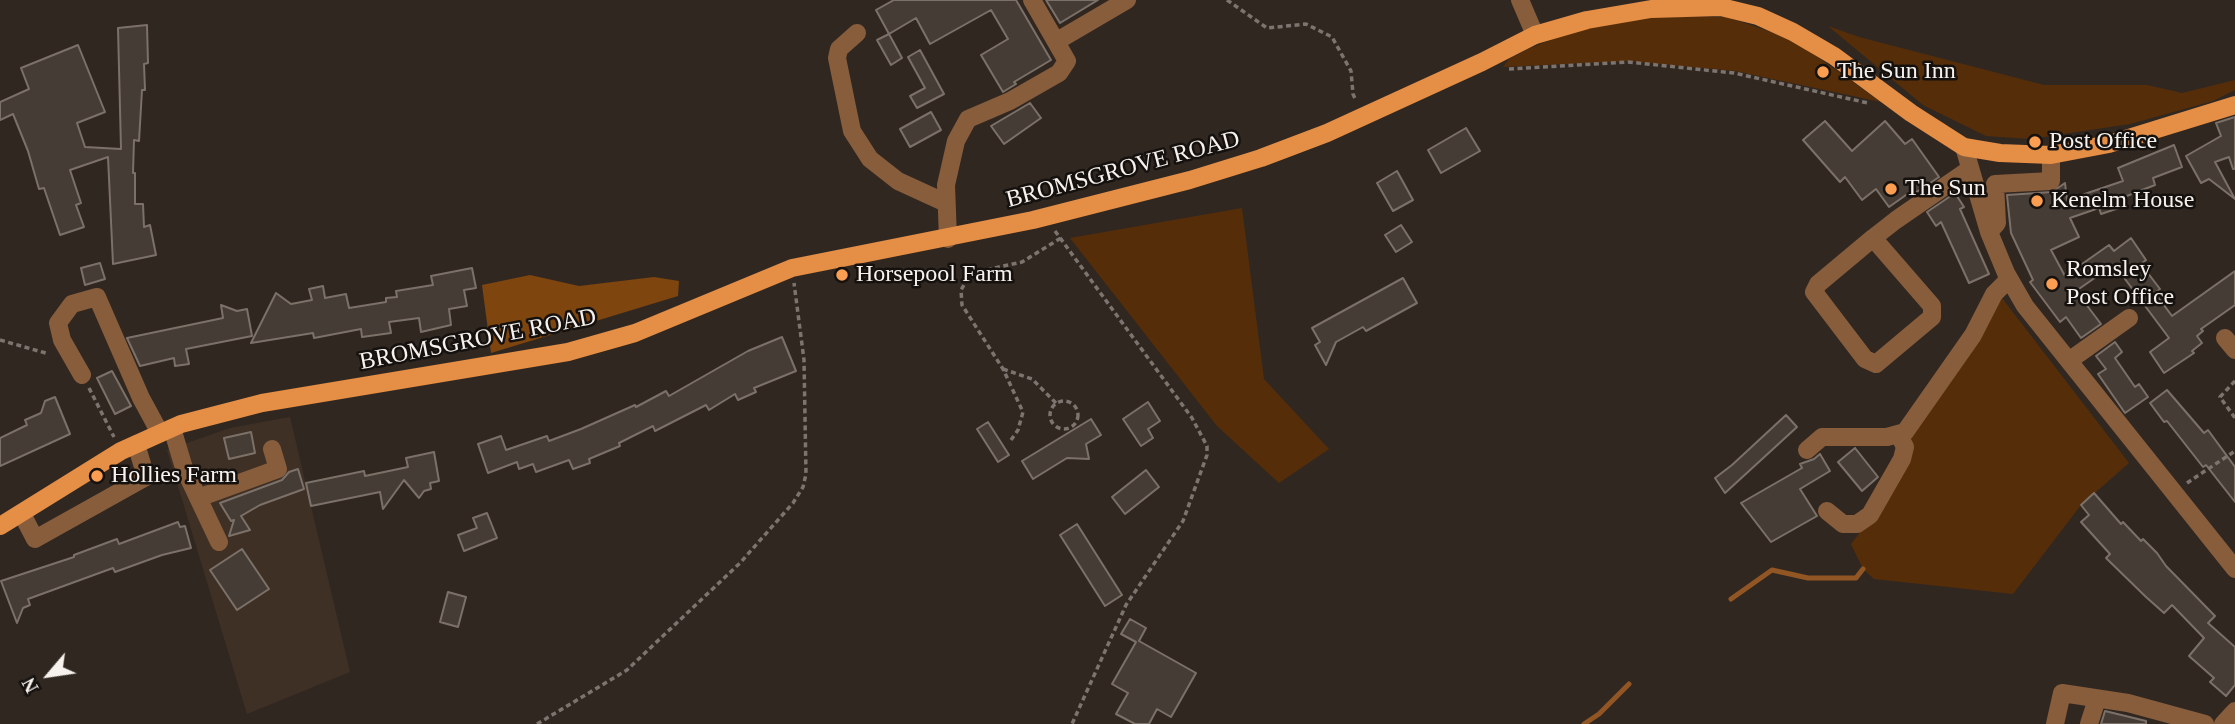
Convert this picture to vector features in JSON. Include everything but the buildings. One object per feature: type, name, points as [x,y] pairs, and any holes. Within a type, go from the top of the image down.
[{"type":"main road","name":"BROMSGROVE ROAD","points":[[0,526],[136,444],[213,415],[262,403],[568,352],[635,333],[792,268],[948,239],[1190,180],[1262,158],[1327,133],[1535,35],[1587,20],[1651,9],[1721,7],[1758,16],[1793,32],[1834,56],[1911,113],[1964,147],[2000,153],[2052,155],[2109,145],[2235,105]]},
{"type":"street","points":[[948,239],[946,185],[956,141],[968,119],[1059,73],[1067,61],[1058,41],[1032,0]]},
{"type":"street","points":[[1058,41],[1127,0]]},
{"type":"street","points":[[1520,0],[1535,35]]},
{"type":"street","points":[[857,33],[839,49],[837,58],[852,131],[870,159],[898,181],[946,203]]},
{"type":"street","points":[[1964,147],[1989,232],[2009,279],[2025,306],[2235,569]]},
{"type":"street","points":[[1989,232],[1997,223],[1995,184],[2051,181],[2052,155]]},
{"type":"street","points":[[1873,238],[1931,306],[1932,317],[1876,364],[1865,359],[1814,292],[1818,284],[1873,238],[1970,169]]},
{"type":"street","points":[[1807,450],[1822,437],[1899,435],[1912,423],[1973,335],[1994,294],[2009,279]]},
{"type":"street","points":[[82,374],[62,340],[58,323],[72,304],[97,297],[141,398],[166,431],[219,542]]},
{"type":"street","points":[[2070,360],[2129,318]]},
{"type":"street","points":[[1827,511],[1843,524],[1857,524],[1870,515],[1902,459],[1905,447],[1899,435]]},
{"type":"street","points":[[22,514],[35,540],[146,477],[136,444]]},
{"type":"street","points":[[198,498],[278,469],[272,449]]},
{"type":"street","points":[[2054,724],[2062,693],[2128,703],[2205,724]]},
{"type":"street","points":[[2089,724],[2097,699]]},
{"type":"street","points":[[2222,724],[2235,711]]},
{"type":"path","points":[[1227,0],[1267,28],[1306,24],[1332,37],[1351,71],[1353,94],[1363,117]]},
{"type":"path","points":[[1503,69],[1628,62],[1734,73],[1876,105]]},
{"type":"path","points":[[1045,217],[1192,418],[1208,446],[1208,455],[1183,521],[1126,605],[1072,724]]},
{"type":"path","points":[[1011,440],[1018,430],[1023,412],[1003,369],[962,304],[961,290],[976,272],[1023,262],[1061,238]]},
{"type":"path","points":[[537,724],[626,670],[740,563],[793,503],[803,487],[806,474],[804,360],[795,287]]},
{"type":"path","points":[[1003,369],[1032,379],[1056,403]]},
{"type":"path","points":[[2235,382],[2220,397],[2235,418]]},
{"type":"path","points":[[1065,400],[1077,408],[1078,418],[1073,426],[1064,429],[1052,423],[1050,410],[1056,403],[1065,400]]},
{"type":"path","points":[[2174,491],[2235,452]]},
{"type":"shaded area","points":[[1650,16],[1727,17],[1792,39],[1881,102],[1735,71],[1629,61],[1503,67],[1509,59],[1528,49],[1588,25]]},
{"type":"shaded area","points":[[1828,26],[1859,37],[2044,85],[2147,85],[2182,93],[2235,80],[2235,90],[2213,101],[2130,124],[2030,139],[1986,136],[1923,105]]},
{"type":"shaded area","points":[[1242,208],[1264,379],[1329,449],[1279,483],[1217,426],[1070,238]]},
{"type":"shaded area","points":[[530,275],[579,286],[654,277],[679,281],[678,296],[491,353],[482,285]]},
{"type":"shaded area","points":[[2002,298],[2129,463],[2081,505],[2013,594],[1874,579],[1863,569],[1851,544],[1876,512],[1899,444]]},
{"type":"shaded area","points":[[290,417],[350,672],[247,714],[167,450],[230,428]]},
{"type":"waterway","points":[[1731,599],[1772,570],[1808,578],[1856,578],[1863,569]]},
{"type":"waterway","points":[[1584,724],[1599,714],[1629,684]]},
{"type":"place","name":"The Sun Inn","points":[[1823,72]]},
{"type":"place","name":"Post Office","points":[[2035,142]]},
{"type":"place","name":"The Sun","points":[[1891,189]]},
{"type":"place","name":"Kenelm House","points":[[2037,201]]},
{"type":"place","name":"Horsepool Farm","points":[[842,275]]},
{"type":"place","name":"Romsley Post Office","points":[[2052,284]]},
{"type":"place","name":"Hollies Farm","points":[[97,476]]}]
